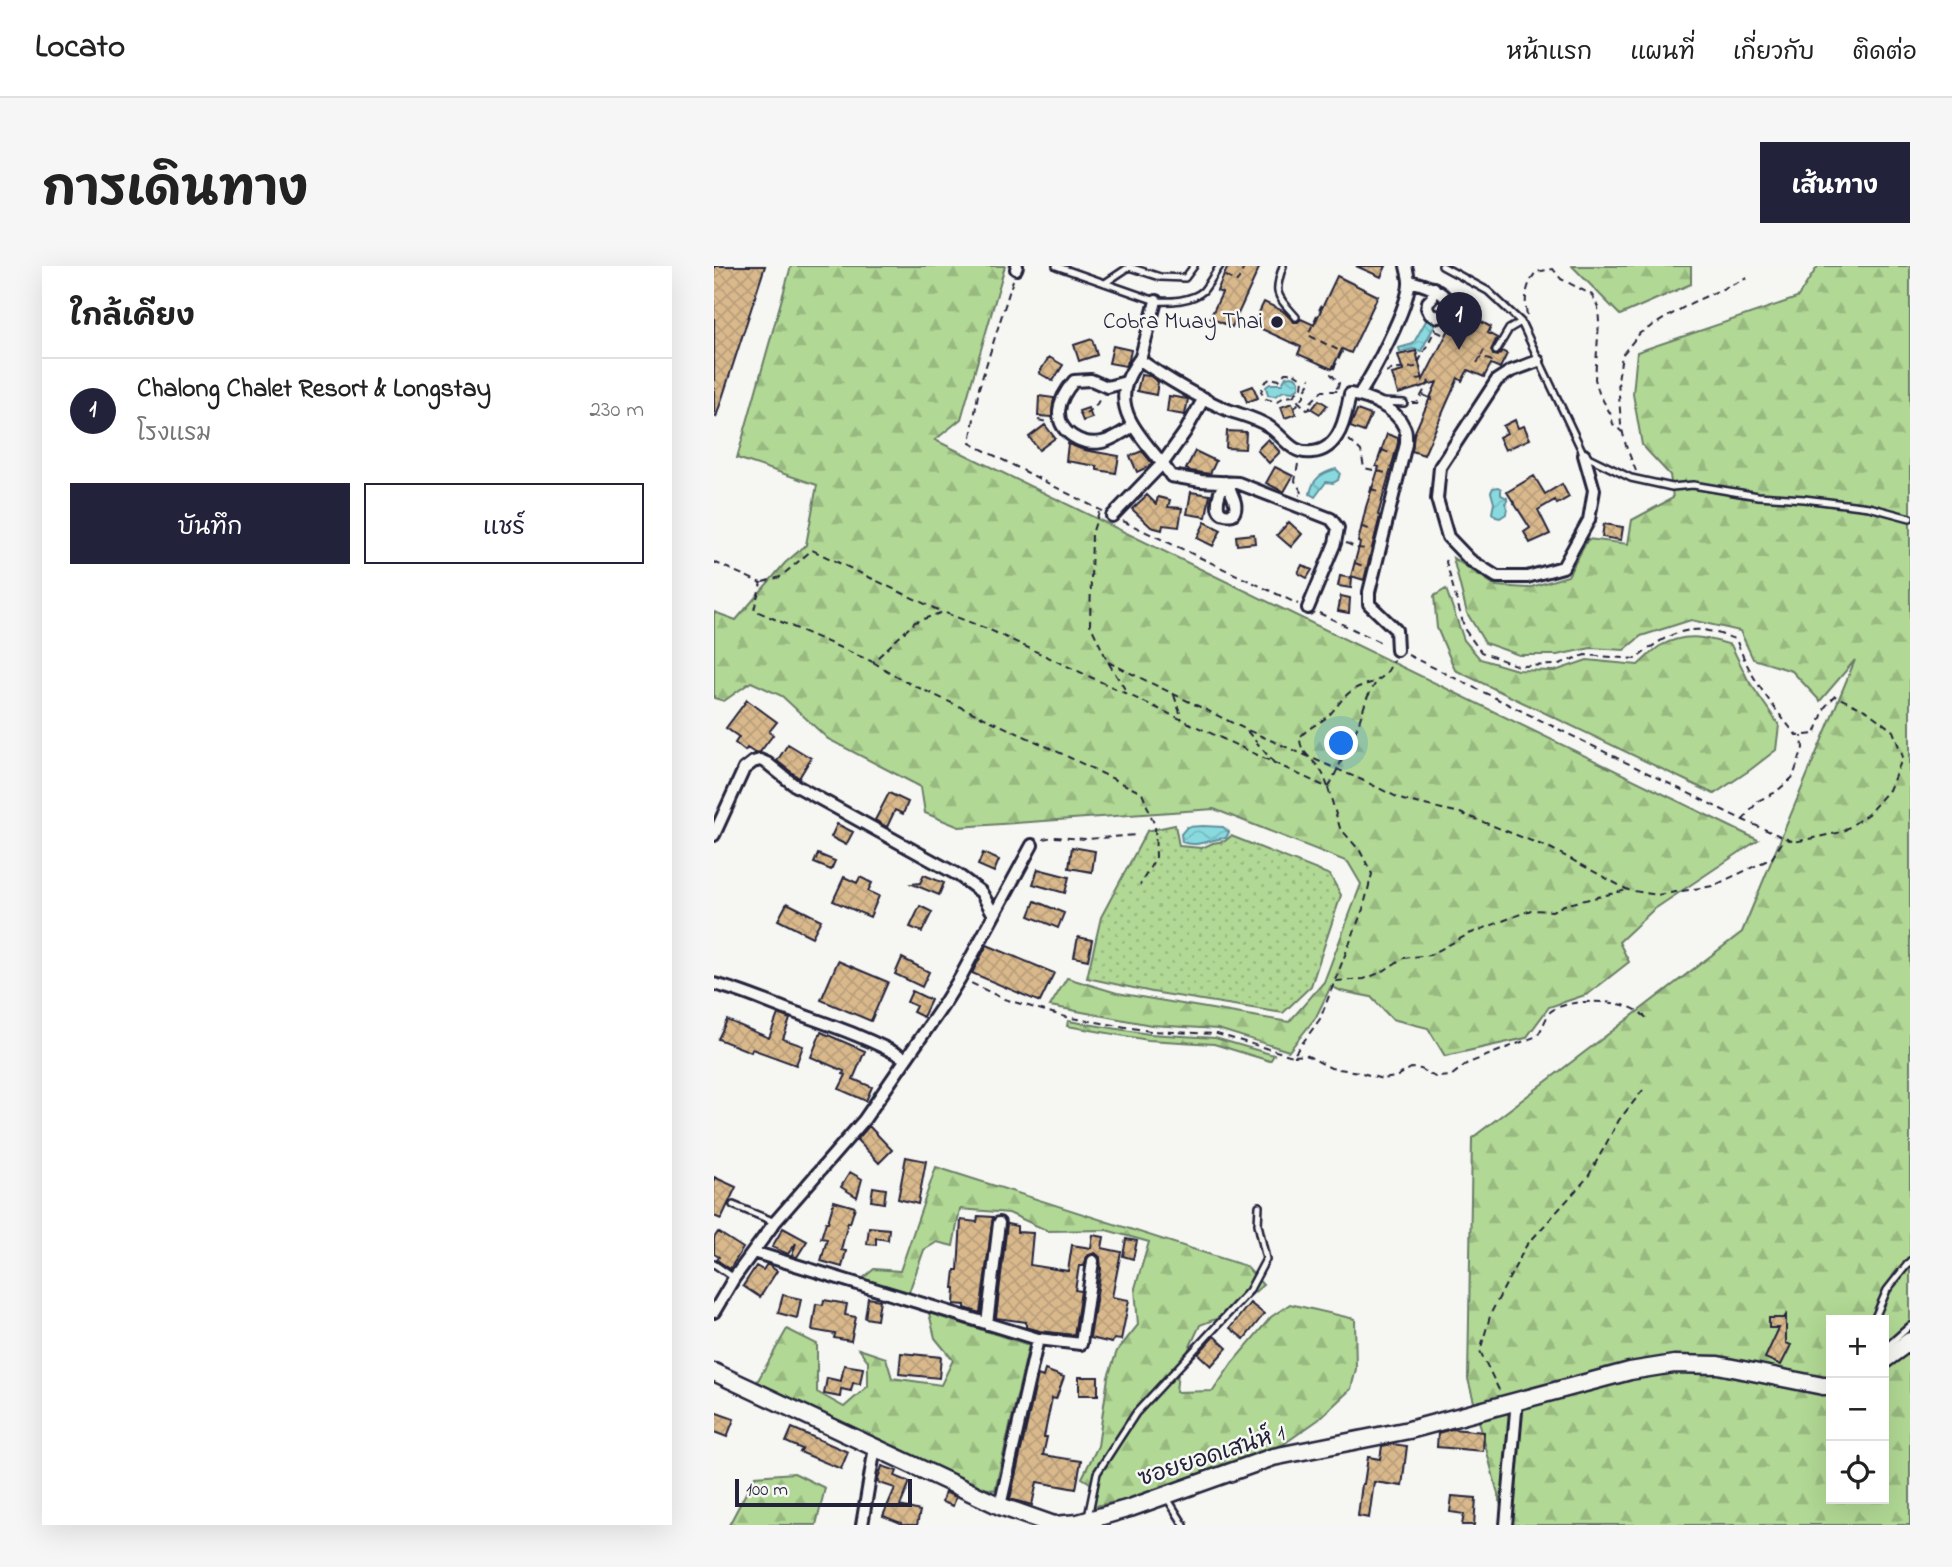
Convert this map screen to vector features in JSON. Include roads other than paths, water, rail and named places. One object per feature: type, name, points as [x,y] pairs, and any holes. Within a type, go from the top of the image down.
[{"type":"street","points":[[1141,357],[1140,360],[1171,382],[1270,427],[1289,446],[1310,453],[1322,450],[1339,433],[1354,395],[1369,379],[1397,322],[1410,281],[1406,266]]},
{"type":"street","points":[[1410,281],[1434,288]]},
{"type":"street","points":[[1156,301],[1141,357],[1126,382],[1123,404],[1132,427],[1171,476],[1238,483],[1331,519],[1338,528],[1336,539],[1308,608]]},
{"type":"street","points":[[1538,361],[1511,371],[1497,380],[1440,467],[1437,499],[1448,537],[1470,560],[1497,576],[1527,577],[1563,567],[1589,520],[1594,490],[1584,456]]},
{"type":"street","points":[[1126,382],[1107,387],[1091,380],[1074,381],[1064,392],[1059,412],[1063,428],[1075,439],[1093,443],[1105,442],[1132,427]]},
{"type":"street","points":[[1354,395],[1374,401],[1393,412],[1405,427],[1406,444],[1369,592],[1369,604],[1396,630],[1397,650]]},
{"type":"street","points":[[1112,516],[1163,463],[1181,439],[1204,398]]},
{"type":"street","points":[[714,835],[744,769],[752,762],[760,760],[793,784],[958,875],[981,892],[994,915]]},
{"type":"street","points":[[714,1312],[734,1278],[775,1222],[864,1120],[906,1059],[960,978],[1032,845]]},
{"type":"street","points":[[714,984],[860,1036],[906,1059]]},
{"type":"street","points":[[987,1324],[999,1223]]},
{"type":"street","points":[[753,1252],[1038,1339],[1081,1344],[1093,1261]]},
{"type":"street","points":[[1000,1506],[1038,1339]]},
{"type":"street","points":[[1889,1356],[1910,1341]]},
{"type":"street","name":"ซอยยอดเสน่ห์ 1","points":[[714,1372],[1000,1506],[1054,1525],[1078,1523],[1130,1508],[1273,1457],[1409,1430],[1630,1371],[1674,1364],[1718,1365],[1826,1386]]},
{"type":"street","points":[[1506,1525],[1512,1402]]},
{"type":"street","points":[[862,1525],[875,1447]]},
{"type":"lane","points":[[1056,266],[1156,301],[1194,297],[1203,291],[1218,269]]},
{"type":"lane","points":[[1105,283],[1129,267],[1160,277],[1185,278],[1194,266]]},
{"type":"lane","points":[[1283,266],[1277,285],[1278,297],[1296,317]]},
{"type":"lane","points":[[1442,266],[1488,291],[1521,322],[1584,456],[1631,478],[1672,487],[1693,485],[1758,496],[1868,507],[1910,518]]},
{"type":"lane","points":[[1496,351],[1509,329],[1521,322]]},
{"type":"lane","points":[[1374,401],[1404,403]]},
{"type":"lane","points":[[733,1205],[775,1222]]},
{"type":"lane","points":[[1088,1520],[1097,1473],[1136,1413],[1249,1291],[1266,1259],[1258,1224],[1259,1206]]},
{"type":"lane","points":[[1876,1315],[1887,1290],[1910,1261]]},
{"type":"lane","points":[[714,1264],[734,1278]]},
{"type":"lane","points":[[1889,1345],[1910,1326]]},
{"type":"lane","points":[[1165,1496],[1184,1525]]},
{"type":"water","points":[[1427,319],[1436,323],[1421,351],[1414,349],[1400,352],[1399,348],[1413,344]]},
{"type":"water","points":[[1291,376],[1299,381],[1299,387],[1293,392],[1268,395],[1266,387],[1270,384],[1282,384],[1286,377]]},
{"type":"water","points":[[1336,469],[1340,473],[1338,480],[1333,483],[1326,482],[1315,497],[1310,494],[1319,477]]},
{"type":"water","points":[[1498,487],[1501,489],[1501,495],[1507,498],[1506,514],[1500,518],[1492,513],[1494,503],[1491,492]]},
{"type":"water","points":[[1187,827],[1223,827],[1229,832],[1226,838],[1198,844],[1182,842],[1181,834]]},
{"type":"place","name":"Cobra Muay Thai","points":[[1277,322]]},
{"type":"place","name":"Chalong Chalet Resort & Longstay","points":[[1459,350]]}]
